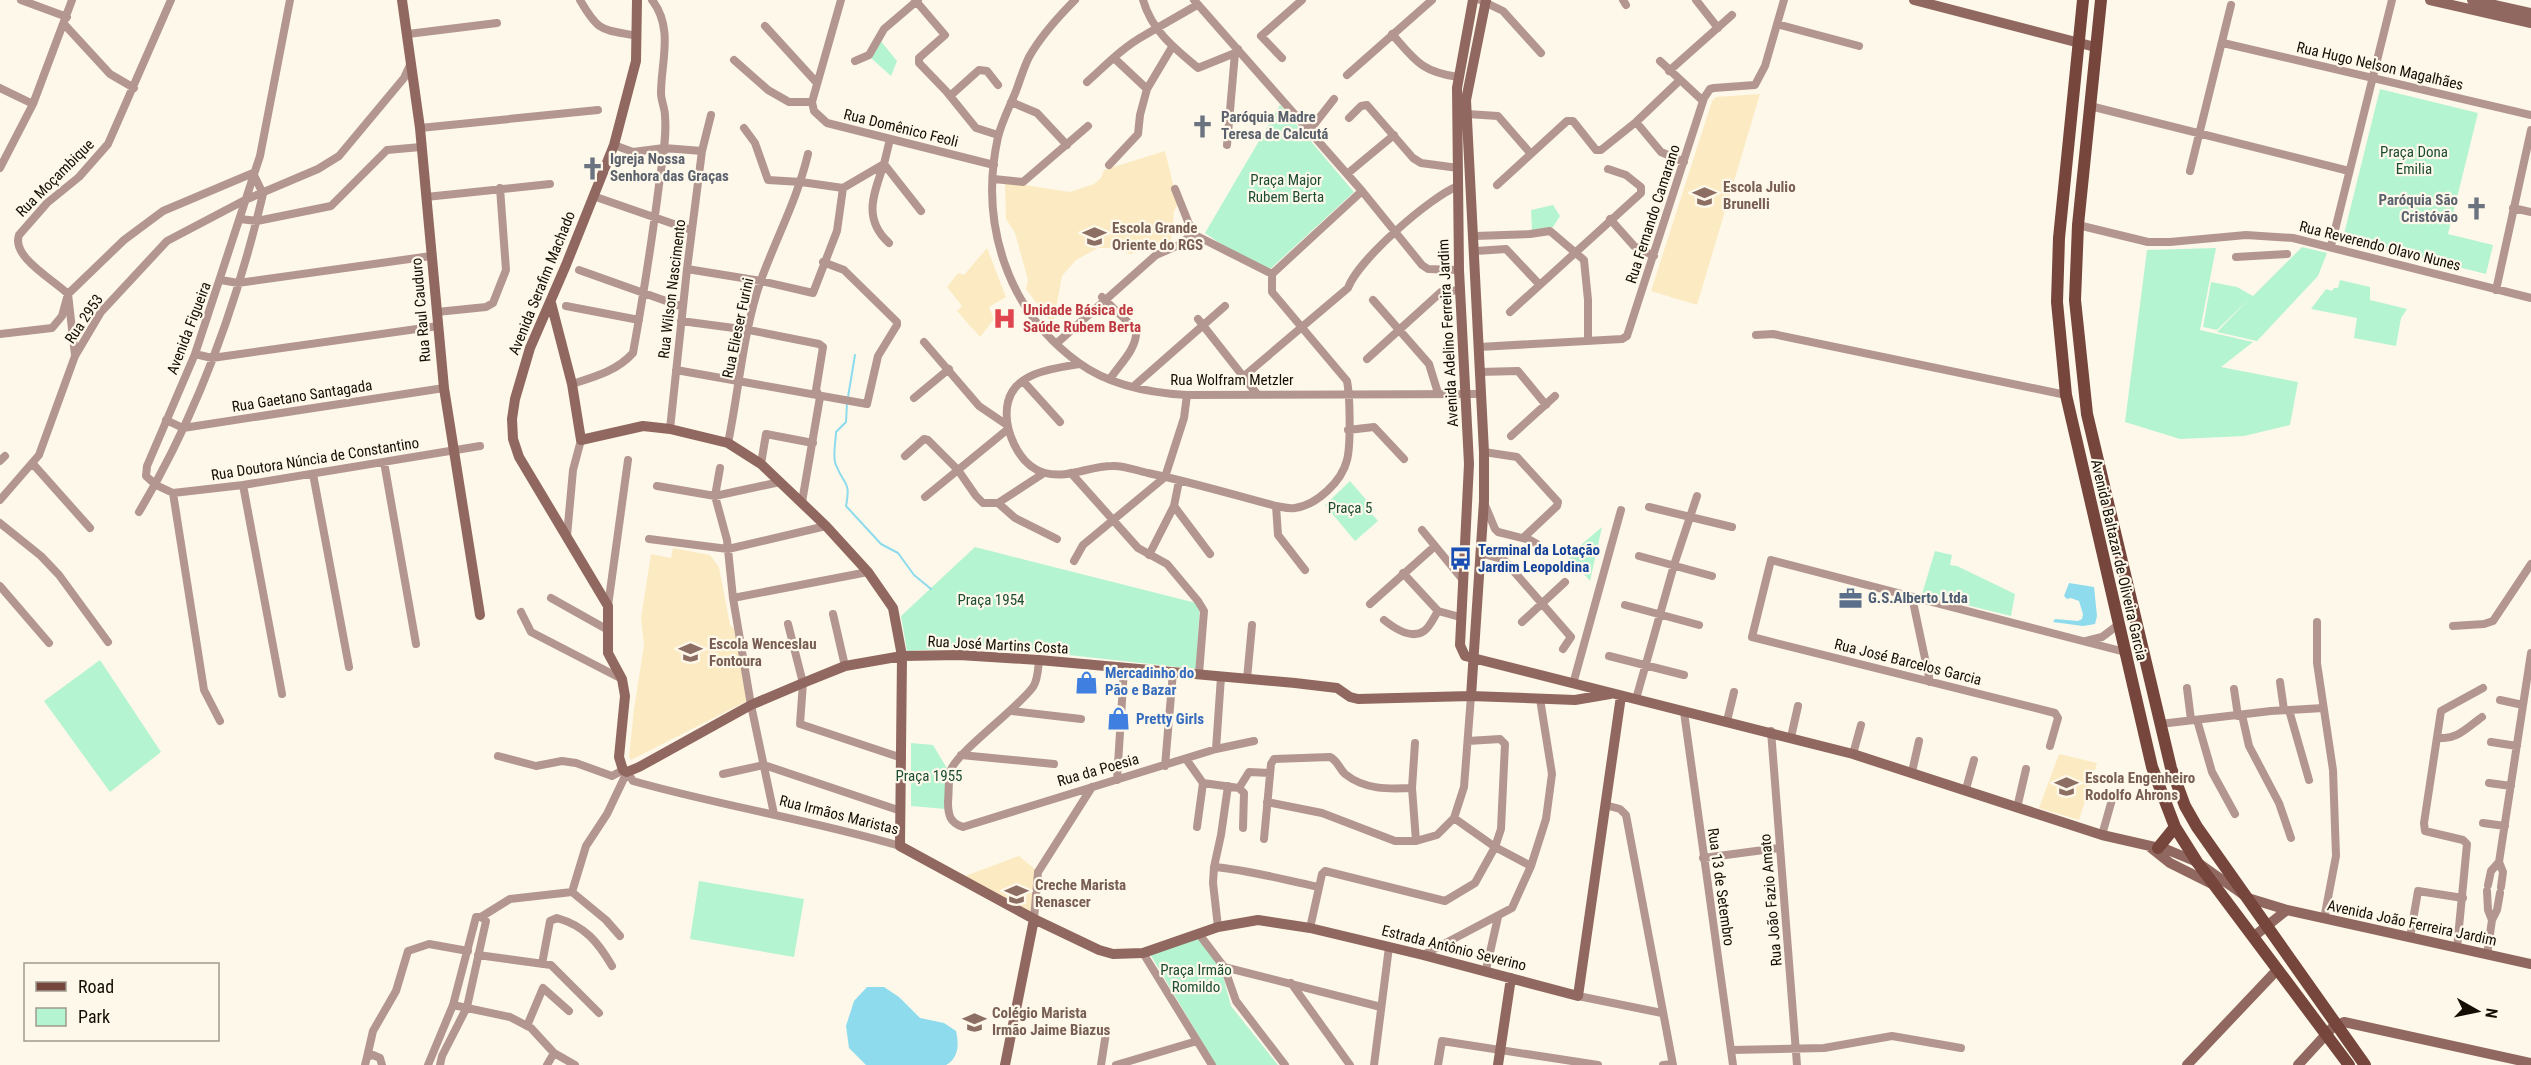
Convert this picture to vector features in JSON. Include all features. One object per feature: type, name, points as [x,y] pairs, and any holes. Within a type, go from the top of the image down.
[{"type":"main road","name":"Avenida Baltazar de Oliveira Garcia","points":[[2083,0],[2059,238],[2057,302],[2066,395],[2152,767],[2175,827],[2197,862],[2278,969],[2365,1065]]},
{"type":"main road","name":"Avenida Baltazar de Oliveira Garcia","points":[[2101,0],[2078,225],[2074,300],[2087,414],[2160,724],[2171,768],[2185,806],[2211,849],[2267,924],[2332,1029],[2349,1065]]},
{"type":"main road","points":[[2154,848],[2175,827]]},
{"type":"street","points":[[21,0],[65,20],[110,74],[134,88]]},
{"type":"street","points":[[0,168],[33,104],[72,0]]},
{"type":"street","name":"Rua Moçambique","points":[[68,294],[31,264],[17,246],[19,235],[47,203],[79,177],[108,144],[171,0]]},
{"type":"street","name":"Avenida Figueira","points":[[156,485],[146,476],[147,466],[195,354],[221,280],[262,148],[290,0]]},
{"type":"street","name":"Rua Raul Cauduro","points":[[402,0],[412,61],[409,76],[420,128],[444,388],[452,451],[480,615]]},
{"type":"street","points":[[580,0],[593,23],[605,30],[637,36]]},
{"type":"street","name":"Avenida Serafim Machado","points":[[608,606],[519,457],[513,439],[512,419],[515,399],[530,348],[551,303],[614,145],[636,61],[637,0]]},
{"type":"street","points":[[572,384],[603,375],[627,360],[633,353],[644,293],[664,148],[665,116],[661,95],[666,54],[664,28],[659,9],[652,0]]},
{"type":"street","points":[[734,60],[768,90],[789,102],[812,102],[841,0]]},
{"type":"street","name":"Rua Wolfram Metzler","points":[[1075,0],[1055,21],[1029,57],[998,135],[994,165],[993,219],[1006,267],[1020,299],[1034,322],[1080,364],[1110,379],[1158,393],[1187,395],[1480,394]]},
{"type":"street","points":[[1143,0],[1147,14],[1156,30],[1172,47],[1198,68],[1237,51]]},
{"type":"street","points":[[1347,75],[1432,0]]},
{"type":"street","name":"Avenida Adelino Ferreira Jardim","points":[[1473,0],[1458,77],[1458,216],[1469,464],[1460,617],[1461,651],[1474,659]]},
{"type":"street","points":[[1696,0],[1718,28]]},
{"type":"street","points":[[1660,61],[1703,101],[1710,89],[1755,85],[1765,66],[1784,0]]},
{"type":"street","points":[[1914,0],[2096,47]]},
{"type":"street","points":[[2331,246],[2392,0]]},
{"type":"street","points":[[2430,0],[2531,13]]},
{"type":"street","points":[[2465,0],[2472,5],[2531,23]]},
{"type":"street","points":[[855,62],[869,55],[884,29],[916,1],[945,35],[917,60],[976,128],[998,135]]},
{"type":"street","points":[[1484,1],[1503,11],[1541,53]]},
{"type":"street","name":"Avenida Adelino Ferreira Jardim","points":[[1471,696],[1484,501],[1484,452],[1479,372],[1476,251],[1467,114],[1468,85],[1484,1]]},
{"type":"street","points":[[1087,82],[1145,34],[1156,30],[1195,2],[1362,191],[1425,268],[1459,270]]},
{"type":"street","points":[[1282,58],[1261,36],[1297,2]]},
{"type":"street","points":[[2190,171],[2232,5]]},
{"type":"street","points":[[1669,71],[1732,15]]},
{"type":"street","points":[[408,34],[497,23]]},
{"type":"street","points":[[1777,24],[1859,46]]},
{"type":"street","points":[[765,26],[817,83]]},
{"type":"street","points":[[1392,34],[1420,65],[1438,74],[1458,77]]},
{"type":"street","name":"Rua Hugo Nelson Magalhães","points":[[2223,43],[2531,115]]},
{"type":"street","points":[[1109,165],[1138,134],[1147,89],[1172,47]]},
{"type":"street","points":[[1227,145],[1237,51]]},
{"type":"street","points":[[1114,58],[1147,89]]},
{"type":"street","points":[[948,93],[979,70],[987,71],[998,85]]},
{"type":"street","name":"Rua 2953","points":[[0,500],[39,455],[75,356],[101,312],[167,240],[245,200],[318,170],[339,156],[409,76]]},
{"type":"street","points":[[1497,184],[1567,121],[1572,121],[1599,150],[1636,122],[1679,81]]},
{"type":"street","points":[[0,88],[33,104]]},
{"type":"street","points":[[1309,131],[1334,99]]},
{"type":"street","name":"Rua Fernando Camarano","points":[[1479,347],[1622,339],[1627,336],[1703,101]]},
{"type":"street","name":"Rua Domênico Feoli","points":[[812,102],[814,111],[827,123],[994,165]]},
{"type":"street","points":[[1011,102],[1037,113],[1067,145]]},
{"type":"street","points":[[1349,118],[1361,106],[1367,105],[1413,158],[1421,163],[1458,168]]},
{"type":"street","points":[[2090,106],[2349,171]]},
{"type":"street","points":[[420,128],[598,110]]},
{"type":"street","points":[[1467,114],[1498,116],[1531,154]]},
{"type":"street","name":"Rua Wilson Nascimento","points":[[670,429],[682,307],[702,152],[711,115]]},
{"type":"street","points":[[1636,122],[1661,152],[1684,162]]},
{"type":"street","points":[[994,179],[1023,182],[1088,126]]},
{"type":"street","points":[[744,128],[754,143],[768,180],[843,188],[884,164]]},
{"type":"street","points":[[2496,290],[2531,130]]},
{"type":"street","points":[[1347,174],[1394,135]]},
{"type":"street","points":[[889,243],[875,225],[872,200],[890,139]]},
{"type":"street","points":[[614,145],[633,152],[664,148],[702,152]]},
{"type":"street","points":[[240,219],[257,221],[331,206],[387,150],[421,147]]},
{"type":"street","name":"Rua Elieser Furini","points":[[728,443],[749,330],[761,281],[801,182],[808,154]]},
{"type":"street","points":[[884,164],[921,211]]},
{"type":"street","points":[[1510,312],[1642,190],[1626,175],[1608,169]]},
{"type":"street","points":[[0,334],[52,328],[62,316],[68,294],[124,240],[163,211],[253,173],[263,194]]},
{"type":"street","points":[[426,196],[550,184]]},
{"type":"street","points":[[1243,377],[1348,288],[1350,280],[1364,263],[1395,232],[1443,192],[1458,186]]},
{"type":"street","points":[[436,312],[486,307],[493,303],[506,270],[500,188]]},
{"type":"street","points":[[687,269],[761,281],[813,293],[823,262],[837,231],[843,188]]},
{"type":"street","points":[[1175,189],[1193,234],[1272,274]]},
{"type":"street","points":[[1080,364],[1044,370],[1023,381],[1009,397],[1006,411],[1014,446],[1026,462],[1044,473],[1071,473],[1113,465],[1276,506],[1295,508],[1321,497],[1337,478],[1347,460],[1349,393],[1347,381],[1272,292],[1272,274],[1362,191]]},
{"type":"street","name":"Avenida Figueira","points":[[139,512],[156,485],[212,358],[238,283],[263,194]]},
{"type":"street","points":[[593,196],[692,231]]},
{"type":"street","points":[[2513,207],[2531,212]]},
{"type":"street","points":[[1458,216],[1466,218],[1474,215]]},
{"type":"street","points":[[1610,219],[1634,246],[1654,256]]},
{"type":"street","name":"Rua Reverendo Olavo Nunes","points":[[2078,225],[2148,242],[2246,235],[2293,238],[2531,298]]},
{"type":"street","points":[[1459,240],[1467,232],[1475,236],[1550,231],[1585,262],[1588,341]]},
{"type":"street","points":[[1057,343],[1104,298],[1156,255],[1179,245],[1193,234]]},
{"type":"street","points":[[1476,251],[1506,249],[1539,284]]},
{"type":"street","points":[[2236,257],[2287,254]]},
{"type":"street","points":[[221,280],[238,283],[431,256]]},
{"type":"street","points":[[676,370],[867,404],[878,356],[897,326],[897,322],[844,270],[823,262]]},
{"type":"street","points":[[579,270],[682,307]]},
{"type":"street","points":[[1367,359],[1441,292],[1460,290]]},
{"type":"street","points":[[68,294],[75,356]]},
{"type":"street","points":[[1104,298],[1136,330],[1134,344],[1110,379]]},
{"type":"street","points":[[1372,300],[1428,364],[1438,393]]},
{"type":"street","points":[[551,303],[572,384],[581,440],[573,470],[567,536]]},
{"type":"street","points":[[566,306],[639,320]]},
{"type":"street","points":[[1134,386],[1201,322],[1226,306]]},
{"type":"street","points":[[681,321],[749,330],[823,347],[816,390],[820,397],[802,502]]},
{"type":"street","points":[[1201,322],[1257,394]]},
{"type":"street","points":[[195,354],[212,358],[438,326]]},
{"type":"street","points":[[1756,335],[1773,334],[2066,395]]},
{"type":"street","points":[[924,342],[980,406],[1008,427]]},
{"type":"street","points":[[914,398],[949,369]]},
{"type":"street","points":[[1479,372],[1518,371],[1546,405]]},
{"type":"street","points":[[1023,381],[1060,422]]},
{"type":"street","name":"Rua Gaetano Santagada","points":[[183,428],[444,388]]},
{"type":"street","points":[[1074,561],[1083,545],[1165,477],[1184,418],[1187,395]]},
{"type":"street","points":[[1511,436],[1555,396]]},
{"type":"street","points":[[166,420],[183,428]]},
{"type":"street","points":[[581,440],[643,426],[670,429],[728,443],[761,464],[826,526],[868,572],[893,608],[902,656],[900,846]]},
{"type":"street","points":[[925,497],[1008,427]]},
{"type":"street","points":[[1348,430],[1374,427],[1404,459]]},
{"type":"street","points":[[761,464],[766,434],[813,443]]},
{"type":"street","points":[[904,456],[924,439],[928,440],[958,470],[983,503],[998,503],[1044,473]]},
{"type":"street","name":"Rua Doutora Núncia de Constantino","points":[[173,493],[243,485],[480,446]]},
{"type":"street","points":[[1484,452],[1517,457],[1558,502],[1557,506],[1523,538]]},
{"type":"street","points":[[572,892],[586,846],[607,814],[625,771],[619,757],[625,696],[622,679],[608,654],[608,606],[628,460]]},
{"type":"street","points":[[384,462],[416,644]]},
{"type":"street","points":[[33,464],[90,528]]},
{"type":"street","points":[[720,468],[715,496],[728,549],[733,598],[751,705],[774,814]]},
{"type":"street","points":[[1071,473],[1138,548],[1167,564],[1194,595],[1204,611],[1199,674]]},
{"type":"street","points":[[313,474],[349,667]]},
{"type":"street","points":[[1149,555],[1174,506],[1179,481]]},
{"type":"street","points":[[657,486],[715,496],[780,482]]},
{"type":"street","points":[[156,485],[173,493],[204,690],[220,721]]},
{"type":"street","points":[[243,485],[282,694]]},
{"type":"street","points":[[1636,699],[1696,496]]},
{"type":"street","points":[[1484,501],[1498,532],[1537,544]]},
{"type":"street","points":[[998,503],[1015,518],[1057,539]]},
{"type":"street","points":[[1174,506],[1210,554]]},
{"type":"street","points":[[1276,506],[1278,535],[1305,570]]},
{"type":"street","points":[[1649,507],[1732,527]]},
{"type":"street","points":[[1573,684],[1621,510]]},
{"type":"street","points":[[0,523],[53,568],[108,642]]},
{"type":"street","points":[[649,539],[728,549],[826,526]]},
{"type":"street","points":[[1422,530],[1463,580]]},
{"type":"street","points":[[1370,604],[1435,546]]},
{"type":"street","points":[[1481,553],[1504,560],[1543,602],[1571,637],[1563,649]]},
{"type":"street","points":[[1639,556],[1712,576]]},
{"type":"street","name":"Rua José Barcelos Garcia","points":[[1912,597],[1772,560],[1752,637],[2057,715],[2050,746]]},
{"type":"street","points":[[2453,626],[2484,624],[2493,621],[2531,564]]},
{"type":"street","points":[[733,598],[868,572]]},
{"type":"street","points":[[1403,573],[1438,611],[1460,617]]},
{"type":"street","points":[[1522,622],[1565,582]]},
{"type":"street","points":[[0,586],[49,643]]},
{"type":"street","points":[[1930,682],[1912,597],[2125,652]]},
{"type":"street","points":[[551,598],[608,630]]},
{"type":"street","points":[[1625,605],[1700,625]]},
{"type":"street","points":[[1384,620],[1399,632],[1419,633],[1427,628],[1438,611]]},
{"type":"street","points":[[521,612],[531,632],[622,679]]},
{"type":"street","points":[[833,614],[845,666]]},
{"type":"street","points":[[2317,622],[2317,663],[2333,770],[2336,856],[2324,919]]},
{"type":"street","points":[[788,624],[803,683],[800,724],[902,758]]},
{"type":"street","points":[[1247,679],[1252,625]]},
{"type":"street","points":[[2083,642],[2102,637],[2118,625]]},
{"type":"street","points":[[2492,920],[2488,910],[2488,888],[2491,871],[2499,861],[2531,653]]},
{"type":"street","name":"Rua José Martins Costa","points":[[625,771],[751,705],[803,683],[845,666],[902,656],[959,655],[1199,674],[1330,687],[1358,699],[1471,696]]},
{"type":"street","points":[[1609,656],[1684,675]]},
{"type":"street","points":[[1474,659],[1854,754],[2102,835],[2197,862],[2248,898]]},
{"type":"street","points":[[961,755],[1012,711],[1034,686],[1039,660]]},
{"type":"street","points":[[1117,780],[1124,669]]},
{"type":"street","points":[[1165,766],[1173,672]]},
{"type":"street","points":[[1216,749],[1221,677]]},
{"type":"street","points":[[2280,682],[2286,710],[2309,780]]},
{"type":"street","points":[[2187,687],[2194,720],[2212,771],[2235,814]]},
{"type":"street","points":[[2457,948],[2467,844],[2463,840],[2425,831],[2424,828],[2441,711],[2483,688]]},
{"type":"street","points":[[2234,689],[2249,746],[2279,803],[2291,838]]},
{"type":"street","points":[[1727,721],[1734,692]]},
{"type":"street","points":[[1267,802],[1322,813],[1395,841],[1416,841],[1437,835],[1454,818],[1464,787],[1471,696],[1575,700],[1616,695]]},
{"type":"street","points":[[1616,695],[1605,805],[1578,996],[1662,1013]]},
{"type":"street","points":[[1423,954],[1512,908],[1532,866],[1546,819],[1552,774],[1540,699]]},
{"type":"street","points":[[2500,700],[2523,705]]},
{"type":"street","points":[[1791,737],[1798,706]]},
{"type":"street","points":[[2160,724],[2323,708]]},
{"type":"street","points":[[1012,711],[1081,719]]},
{"type":"street","name":"Rua 13 de Setembro","points":[[1684,712],[1733,1065]]},
{"type":"street","points":[[2437,737],[2446,740],[2452,738],[2482,717]]},
{"type":"street","points":[[1854,754],[1861,725]]},
{"type":"street","name":"Rua João Fazio Amato","points":[[1771,732],[1797,1065]]},
{"type":"street","points":[[1311,928],[1319,887],[1325,871],[1445,901],[1475,883],[1495,847],[1501,829],[1505,744],[1500,739],[1468,741]]},
{"type":"street","name":"Rua da Poesia","points":[[961,755],[951,768],[948,811],[951,821],[963,827],[1216,749],[1254,741]]},
{"type":"street","points":[[1912,772],[1919,741]]},
{"type":"street","points":[[2491,742],[2517,746]]},
{"type":"street","points":[[1415,743],[1412,788],[1416,841]]},
{"type":"street","points":[[961,755],[1054,764]]},
{"type":"street","points":[[498,756],[536,766],[562,761],[576,763],[612,776],[625,771]]},
{"type":"street","points":[[1264,839],[1270,773],[1274,759],[1330,757],[1335,759],[1342,771],[1360,783],[1381,790],[1412,788]]},
{"type":"street","points":[[1186,759],[1203,783],[1197,827]]},
{"type":"street","points":[[1966,789],[1974,760]]},
{"type":"street","points":[[723,774],[764,765],[901,811]]},
{"type":"street","points":[[2017,808],[2026,769]]},
{"type":"street","name":"Rua Irmãos Maristas","points":[[625,771],[633,781],[900,846],[1034,919]]},
{"type":"street","points":[[1239,788],[1246,774],[1270,773]]},
{"type":"street","points":[[1203,783],[1239,788],[1244,796],[1243,828]]},
{"type":"street","points":[[2489,783],[2511,786]]},
{"type":"street","points":[[1218,927],[1213,883],[1214,867],[1228,786]]},
{"type":"street","points":[[1005,1065],[1034,919],[1038,872],[1092,787]]},
{"type":"street","points":[[2102,835],[2113,796]]},
{"type":"street","points":[[1605,805],[1620,808],[1626,814],[1672,1064],[1663,1065]]},
{"type":"street","points":[[1454,818],[1495,847],[1532,866]]},
{"type":"street","points":[[2483,823],[2505,826]]},
{"type":"street","points":[[1703,858],[1779,848]]},
{"type":"street","points":[[2154,848],[2170,863],[2215,886]]},
{"type":"street","points":[[2487,955],[2503,872],[2499,861]]},
{"type":"street","points":[[1214,867],[1245,870],[1319,887]]},
{"type":"street","points":[[2410,938],[2418,891],[2463,898]]},
{"type":"street","points":[[428,1065],[453,1005],[476,917],[481,917],[510,899],[572,892],[606,920],[620,936]]},
{"type":"street","name":"Avenida João Ferreira Jardim","points":[[2248,898],[2324,919],[2531,964]]},
{"type":"street","points":[[2253,937],[2287,910]]},
{"type":"street","points":[[440,1065],[442,1056],[466,1007],[486,921],[481,917]]},
{"type":"street","points":[[1486,970],[1498,917]]},
{"type":"street","points":[[542,964],[550,921],[557,918],[582,928],[597,942],[612,966]]},
{"type":"street","name":"Estrada Antônio Severino","points":[[1034,919],[1099,950],[1113,954],[1143,953],[1218,927],[1258,920],[1311,928],[1423,954],[1578,996]]},
{"type":"street","points":[[1199,934],[1224,967],[1236,1001],[1285,1065]]},
{"type":"street","points":[[366,1061],[370,1040],[396,991],[408,951],[429,944],[468,951]]},
{"type":"street","points":[[1374,1065],[1389,947]]},
{"type":"street","points":[[1143,953],[1212,1065]]},
{"type":"street","points":[[478,956],[550,965],[599,1013]]},
{"type":"street","points":[[1224,967],[1291,982],[1381,1007]]},
{"type":"street","points":[[2187,1065],[2278,969]]},
{"type":"street","points":[[1498,1065],[1511,978]]},
{"type":"street","points":[[1291,982],[1350,1065]]},
{"type":"street","points":[[527,1026],[543,988],[569,1011]]},
{"type":"street","points":[[453,1005],[510,1017],[527,1026],[554,1053],[575,1065]]},
{"type":"street","points":[[2298,1065],[2332,1029],[2350,1023],[2531,1063]]},
{"type":"street","points":[[1101,1065],[1106,1033]]},
{"type":"street","points":[[1731,1050],[1796,1050],[1844,1046],[1892,1036],[1961,1048]]},
{"type":"street","points":[[370,1040],[382,1062]]},
{"type":"street","points":[[1116,1065],[1197,1041]]},
{"type":"street","points":[[1438,1065],[1442,1041],[1569,1063],[1598,1065]]},
{"type":"street","points":[[547,1065],[554,1053]]},
{"type":"street","points":[[366,1061],[373,1055],[382,1062]]},
{"type":"shaded area","name":"Escola Julio Brunelli","points":[[1760,94],[1697,305],[1651,291],[1712,101],[1716,97]]},
{"type":"shaded area","name":"Escola Grande Oriente do RGS","points":[[1165,151],[1177,206],[1174,211],[1171,242],[1130,254],[1114,248],[1098,248],[1076,260],[1062,276],[1053,325],[1026,289],[1028,280],[1015,233],[1006,219],[1005,182],[1070,192],[1094,184],[1101,178],[1104,170]]},
{"type":"shaded area","points":[[987,248],[1006,297],[989,307],[994,319],[980,337],[957,311],[962,306],[947,287],[958,273],[964,275]]},
{"type":"shaded area","name":"Escola Wenceslau Fontoura","points":[[673,548],[710,555],[719,567],[730,625],[735,630],[747,701],[631,760],[629,757],[634,709],[644,645],[641,618],[651,554],[671,558]]},
{"type":"shaded area","name":"Escola Engenheiro Rodolfo Ahrons","points":[[2059,754],[2097,763],[2079,820],[2039,808]]},
{"type":"shaded area","name":"Creche Marista Renascer","points":[[1019,856],[1036,870],[1033,913],[965,876]]},
{"type":"green space","points":[[880,40],[897,61],[891,76],[871,58]]},
{"type":"green space","name":"Praça Dona Emilia","points":[[2380,89],[2478,113],[2448,234],[2493,245],[2486,274],[2343,238]]},
{"type":"green space","name":"Praça Major Rubem Berta","points":[[1280,105],[1354,192],[1268,271],[1237,255],[1205,233]]},
{"type":"green space","points":[[1553,205],[1560,216],[1553,227],[1532,230],[1531,210]]},
{"type":"green space","points":[[2302,247],[2327,253],[2318,276],[2257,341],[2217,332],[2250,298],[2217,330],[2203,327],[2211,282],[2237,287],[2253,296]]},
{"type":"green space","points":[[2216,248],[2200,330],[2253,342],[2221,367],[2298,382],[2290,425],[2244,436],[2180,439],[2125,422],[2147,250]]},
{"type":"green space","points":[[2340,280],[2370,287],[2370,300],[2407,309],[2401,318],[2396,346],[2354,338],[2357,318],[2311,309],[2326,289],[2332,291],[2338,288]]},
{"type":"green space","name":"Praça 5","points":[[1350,481],[1375,510],[1371,513],[1378,521],[1355,541],[1325,505]]},
{"type":"green space","points":[[1602,527],[1590,581],[1568,556]]},
{"type":"green space","name":"Praça 1954","points":[[975,547],[1200,604],[1196,669],[987,646],[907,651],[901,616]]},
{"type":"green space","points":[[1935,551],[1952,555],[1950,565],[1957,566],[2015,594],[2011,616],[1922,594]]},
{"type":"green space","points":[[100,660],[161,752],[110,792],[44,701]]},
{"type":"green space","name":"Praça 1955","points":[[911,743],[933,745],[948,770],[946,809],[911,806]]},
{"type":"green space","points":[[699,881],[804,899],[794,957],[690,939]]},
{"type":"green space","name":"Praça Irmão Romildo","points":[[1198,937],[1220,965],[1231,1006],[1278,1065],[1216,1065],[1150,954]]},
{"type":"water","points":[[2069,583],[2094,587],[2097,616],[2095,624],[2083,626],[2053,622],[2055,619],[2078,621],[2082,619],[2083,614],[2079,601],[2067,599],[2064,596]]},
{"type":"water","points":[[867,987],[884,987],[899,997],[920,1018],[944,1023],[956,1031],[958,1046],[953,1059],[946,1065],[866,1065],[849,1048],[846,1026],[854,1001]]},
{"type":"waterway","points":[[848,397],[855,355]]},
{"type":"waterway","points":[[847,403],[846,422],[836,432],[834,453],[836,465],[847,487],[846,506],[881,544],[898,553],[914,575],[931,589]]},
{"type":"place","name":"Paróquia Madre Teresa de Calcutá","points":[[1203,126]]},
{"type":"place","name":"Igreja Nossa Senhora das Graças","points":[[592,168]]},
{"type":"place","name":"Escola Julio Brunelli","points":[[1705,196]]},
{"type":"place","name":"Paróquia São Cristóvão","points":[[2476,209]]},
{"type":"place","name":"Escola Grande Oriente do RGS","points":[[1094,237]]},
{"type":"place","name":"Unidade Básica de Saúde Rubem Berta","points":[[1005,319]]},
{"type":"place","name":"Terminal da Lotação Jardim Leopoldina","points":[[1460,559]]},
{"type":"place","name":"G.S.Alberto Ltda","points":[[1850,598]]},
{"type":"place","name":"Escola Wenceslau Fontoura","points":[[691,653]]},
{"type":"place","name":"Mercadinho do Pão e Bazar","points":[[1087,682]]},
{"type":"place","name":"Pretty Girls","points":[[1118,719]]},
{"type":"place","name":"Escola Engenheiro Rodolfo Ahrons","points":[[2067,787]]},
{"type":"place","name":"Creche Marista Renascer","points":[[1017,894]]},
{"type":"place","name":"Colégio Marista Irmão Jaime Biazus","points":[[974,1022]]}]
